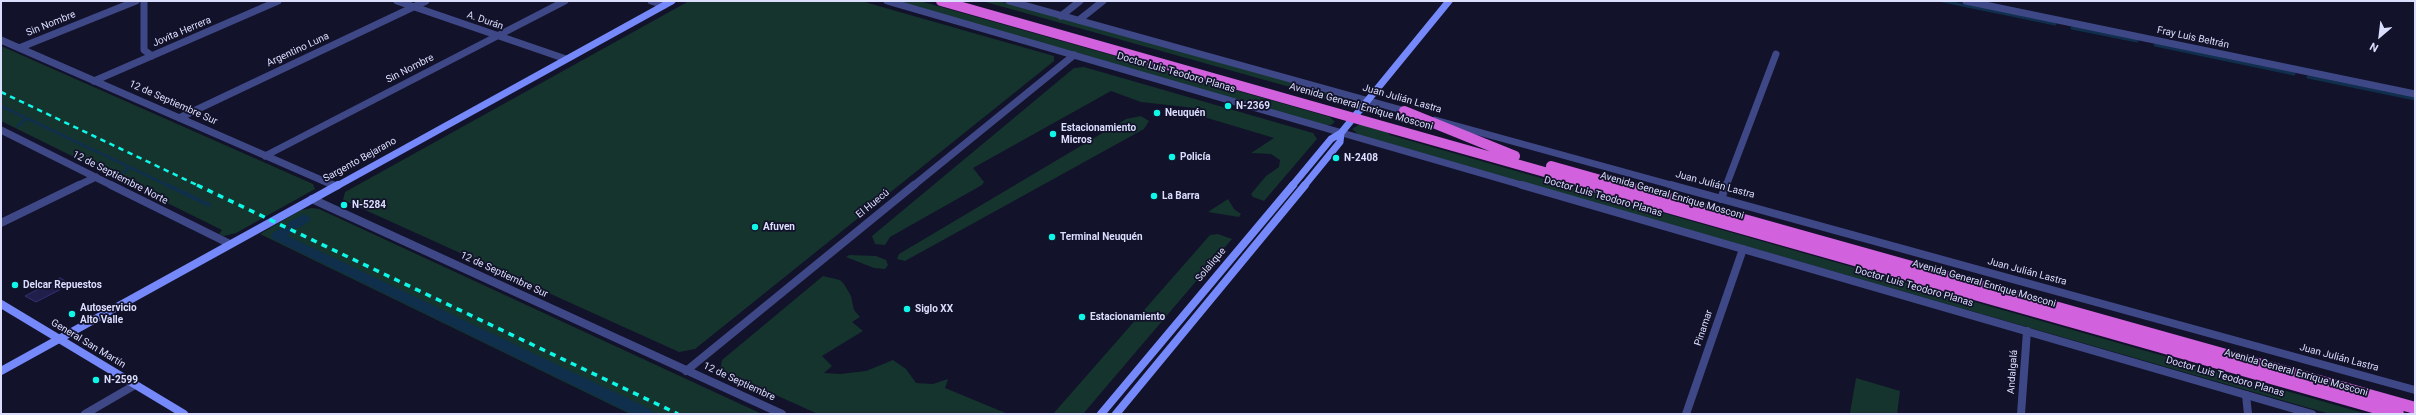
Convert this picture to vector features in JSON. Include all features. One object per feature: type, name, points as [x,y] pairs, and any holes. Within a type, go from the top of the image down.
[{"type":"highway","name":"Avenida General Enrique Mosconi","points":[[941,1],[1356,115],[1515,156],[2415,408]]},
{"type":"highway","name":"Avenida General Enrique Mosconi","points":[[964,1],[2398,414]]},
{"type":"highway","points":[[1404,111],[1515,156]]},
{"type":"highway","points":[[2308,389],[2378,414]]},
{"type":"main road","name":"Sargento Bejarano","points":[[1,371],[672,1]]},
{"type":"main road","name":"Solalique","points":[[1101,414],[1331,139],[1341,132],[1356,115],[1449,1]]},
{"type":"main road","name":"Solalique","points":[[1116,414],[1340,142],[1341,132]]},
{"type":"main road","name":"General San Martín","points":[[1,304],[184,414]]},
{"type":"street","name":"Sin Nombre","points":[[19,48],[136,1]]},
{"type":"street","points":[[144,1],[144,50],[152,56]]},
{"type":"street","name":"Jovita Herrera","points":[[94,81],[278,1]]},
{"type":"street","name":"A. Durán","points":[[397,1],[566,60]]},
{"type":"street","name":"Argentino Luna","points":[[179,118],[426,1]]},
{"type":"street","name":"Sin Nombre","points":[[265,156],[565,1]]},
{"type":"street","points":[[652,1],[664,5]]},
{"type":"street","name":"Doctor Luis Teodoro Planas","points":[[888,1],[2312,414]]},
{"type":"street","name":"Juan Julián Lastra","points":[[1009,1],[2415,390]]},
{"type":"street","points":[[1061,16],[1080,1]]},
{"type":"street","points":[[1079,20],[1103,1]]},
{"type":"street","name":"Fray Luis Beltrán","points":[[1966,1],[2415,94]]},
{"type":"street","name":"12 de Septiembre Sur","points":[[1,40],[335,186]]},
{"type":"street","points":[[1721,199],[1776,54]]},
{"type":"street","name":"El Huecú","points":[[686,370],[1074,55]]},
{"type":"street","name":"12 de Septiembre Norte","points":[[1,130],[230,244]]},
{"type":"street","points":[[1,223],[96,177]]},
{"type":"street","name":"12 de Septiembre Sur","points":[[312,199],[686,370]]},
{"type":"street","name":"Pinamar","points":[[1686,414],[1743,249]]},
{"type":"street","name":"Andalgalá","points":[[2021,414],[2027,331]]},
{"type":"street","name":"12 de Septiembre","points":[[686,370],[782,414]]},
{"type":"street","points":[[85,414],[135,384]]},
{"type":"street","points":[[2246,395],[2248,414]]},
{"type":"green space","points":[[689,1],[861,1],[1054,56],[1054,61],[695,349],[679,352],[343,200],[345,192]]},
{"type":"green space","points":[[897,1],[920,1],[1330,117],[1335,122],[1331,125],[1324,125]]},
{"type":"green space","points":[[982,1],[999,1],[1345,97],[1348,101],[1339,103],[1317,97],[1315,94]]},
{"type":"green space","points":[[1,46],[313,184],[315,189],[236,233],[224,236],[219,234],[222,230],[1,121]]},
{"type":"green space","points":[[1084,67],[1313,133],[1317,139],[1264,201],[1253,197],[1251,194],[1266,176],[1279,167],[1280,160],[1271,154],[1251,153],[1274,138],[1204,117],[1205,111],[1195,108],[1141,102],[1111,91],[973,168],[984,182],[982,185],[890,237],[885,245],[875,244],[872,236],[1074,68]]},
{"type":"green space","points":[[1141,116],[1149,121],[1144,129],[905,261],[897,259],[899,254],[1126,119]]},
{"type":"green space","points":[[1360,124],[1385,130],[1390,135],[2367,414],[2330,414],[1359,135],[1352,129]]},
{"type":"green space","points":[[1228,199],[1234,209],[1241,214],[1239,217],[1208,212]]},
{"type":"green space","points":[[312,208],[319,209],[762,414],[630,414],[260,234],[301,210]]},
{"type":"green space","points":[[1218,234],[1232,239],[1083,414],[1053,414],[1210,235]]},
{"type":"green space","points":[[849,255],[876,256],[886,260],[888,265],[885,269],[874,268],[846,257]]},
{"type":"green space","points":[[823,276],[840,280],[844,284],[851,296],[854,310],[860,317],[852,322],[863,331],[822,356],[832,366],[824,373],[840,374],[866,371],[893,360],[906,369],[916,383],[933,384],[948,379],[945,388],[1008,414],[818,414],[720,370],[722,360]]},
{"type":"green space","points":[[1856,378],[1900,391],[1897,414],[1850,413]]},
{"type":"building","points":[[60,278],[71,284],[36,302],[25,296]]},
{"type":"waterway","points":[[1943,1],[2055,24]]},
{"type":"waterway","points":[[2072,28],[2137,41]]},
{"type":"waterway","points":[[2155,45],[2294,74]]},
{"type":"waterway","points":[[2308,77],[2415,99]]},
{"type":"waterway","points":[[1,106],[27,118]]},
{"type":"waterway","points":[[18,126],[27,118]]},
{"type":"waterway","points":[[27,118],[169,186]]},
{"type":"waterway","points":[[119,177],[129,167]]},
{"type":"waterway","points":[[167,185],[209,205]]},
{"type":"waterway","points":[[294,225],[304,218]]},
{"type":"waterway","points":[[286,231],[278,236],[646,414]]},
{"type":"waterway","points":[[274,234],[278,236]]},
{"type":"railway","points":[[1,92],[199,186]]},
{"type":"railway","points":[[197,185],[678,414]]},
{"type":"place","name":"N-2369","points":[[1228,106]]},
{"type":"place","name":"Neuquén","points":[[1157,113]]},
{"type":"place","name":"Estacionamiento Micros","points":[[1053,134]]},
{"type":"place","name":"Policía","points":[[1172,157]]},
{"type":"place","name":"N-2408","points":[[1336,158]]},
{"type":"place","name":"La Barra","points":[[1154,196]]},
{"type":"place","name":"N-5284","points":[[344,205]]},
{"type":"place","name":"Afuven","points":[[755,227]]},
{"type":"place","name":"Terminal Neuquén","points":[[1052,237]]},
{"type":"place","name":"Delcar Repuestos","points":[[15,285]]},
{"type":"place","name":"Siglo XX","points":[[907,309]]},
{"type":"place","name":"Autoservicio Alto Valle","points":[[72,314]]},
{"type":"place","name":"Estacionamiento","points":[[1082,317]]},
{"type":"place","name":"N-2599","points":[[96,380]]}]
